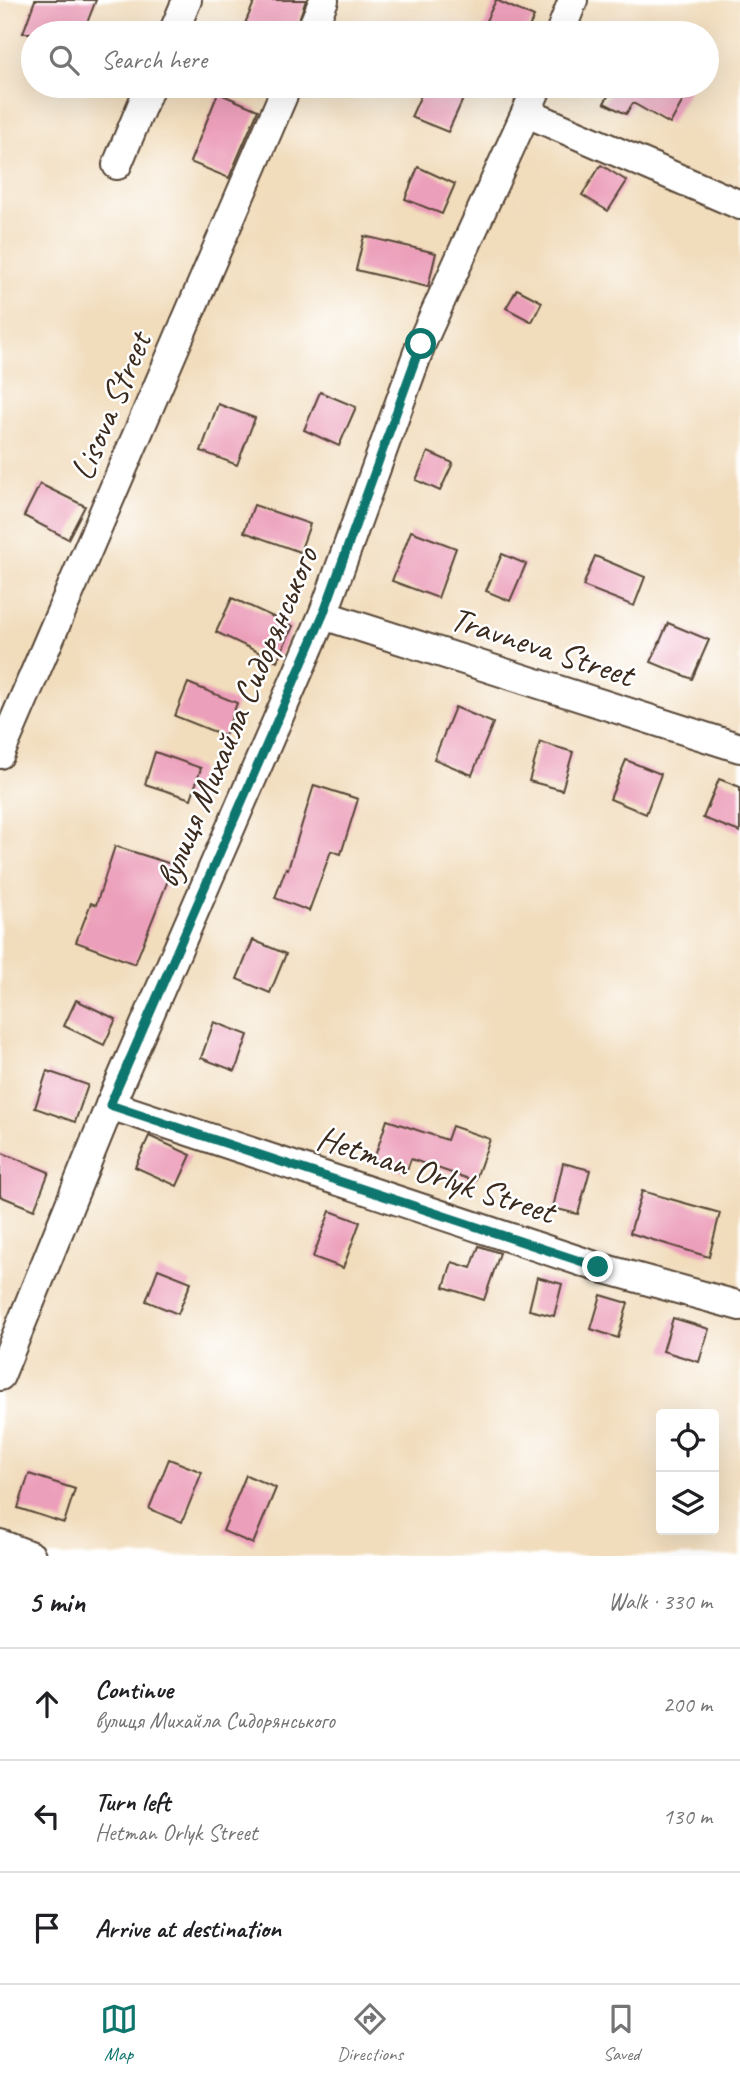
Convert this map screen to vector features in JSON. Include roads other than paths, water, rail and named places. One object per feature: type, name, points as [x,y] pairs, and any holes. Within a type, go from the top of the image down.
[{"type":"street","points":[[178,21],[187,0]]},
{"type":"street","points":[[315,21],[324,0]]},
{"type":"street","points":[[565,21],[573,0]]},
{"type":"street","points":[[117,165],[145,98]]},
{"type":"street","name":"Lisova Street","points":[[0,754],[282,98]]},
{"type":"street","name":"вулиця Михайла Сидорянського","points":[[0,1376],[110,1105],[323,615],[421,344],[533,98]]},
{"type":"street","points":[[527,113],[740,205]]},
{"type":"street","name":"Travneva Street","points":[[323,615],[740,748]]},
{"type":"street","name":"Hetman Orlyk Street","points":[[110,1105],[598,1267],[740,1306]]},
{"type":"street","points":[[0,1544],[31,1556]]}]
